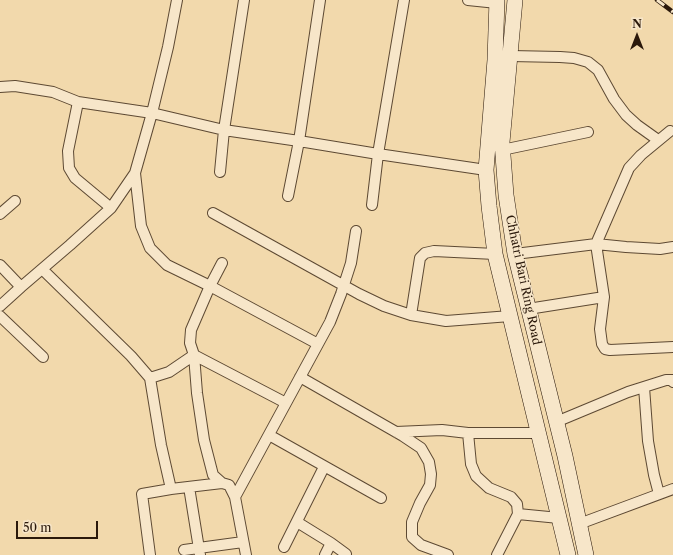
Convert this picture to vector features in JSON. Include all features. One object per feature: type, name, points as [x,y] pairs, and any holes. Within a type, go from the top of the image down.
[{"type":"main road","name":"Chhatri Bari Ring Road","points":[[515,0],[502,150],[506,195],[515,254],[556,422],[586,555]]},
{"type":"main road","points":[[497,2],[495,60],[486,170],[495,254],[568,555]]},
{"type":"street","points":[[0,306],[111,208],[135,172],[152,113],[168,47],[177,0]]},
{"type":"street","points":[[220,172],[224,130],[244,0]]},
{"type":"street","points":[[288,196],[299,141],[320,0]]},
{"type":"street","points":[[372,205],[378,154],[404,0]]},
{"type":"street","points":[[468,0],[497,2]]},
{"type":"street","points":[[511,56],[560,56],[588,62],[598,70],[614,99],[626,115],[658,140]]},
{"type":"street","points":[[0,87],[15,86],[53,92],[78,102],[152,113],[224,130],[486,170]]},
{"type":"street","points":[[78,102],[68,151],[69,168],[76,178],[111,208]]},
{"type":"street","points":[[670,131],[640,155],[629,168],[596,244],[604,297],[600,328],[602,344],[605,349],[673,347]]},
{"type":"street","points":[[502,150],[588,132]]},
{"type":"street","points":[[135,172],[141,226],[150,248],[167,265],[210,286],[318,344]]},
{"type":"street","points":[[0,214],[15,201]]},
{"type":"street","points":[[213,213],[384,306],[411,315],[446,321],[510,316]]},
{"type":"street","points":[[234,497],[335,310],[351,263],[356,231]]},
{"type":"street","points":[[515,254],[596,244],[660,249],[673,247]]},
{"type":"street","points":[[411,315],[420,258],[425,253],[434,251],[495,254]]},
{"type":"street","points":[[222,264],[210,286],[192,330],[190,343],[194,355],[197,393],[204,440],[213,475],[222,483],[229,486],[234,497],[246,555]]},
{"type":"street","points":[[0,265],[21,287]]},
{"type":"street","points":[[42,269],[131,356],[150,378],[161,445],[171,489]]},
{"type":"street","points":[[528,309],[604,297]]},
{"type":"street","points":[[0,316],[43,357]]},
{"type":"street","points":[[150,378],[169,372],[194,355]]},
{"type":"street","points":[[194,355],[286,403]]},
{"type":"street","points":[[300,377],[421,448],[429,462],[431,474],[430,485],[420,502],[412,522],[412,537],[420,545],[448,555]]},
{"type":"street","points":[[556,422],[611,398],[666,380],[673,380]]},
{"type":"street","points":[[644,387],[648,441],[659,494]]},
{"type":"street","points":[[396,432],[442,430],[468,433],[539,433]]},
{"type":"street","points":[[468,433],[471,464],[476,476],[489,488],[511,497],[517,504],[518,514],[497,555]]},
{"type":"street","points":[[268,435],[381,498]]},
{"type":"street","points":[[284,547],[324,467]]},
{"type":"street","points":[[150,555],[142,494],[222,483]]},
{"type":"street","points":[[189,487],[200,551]]},
{"type":"street","points":[[579,524],[673,489]]},
{"type":"street","points":[[518,514],[559,518]]},
{"type":"street","points":[[297,522],[346,554]]},
{"type":"street","points":[[184,550],[200,551],[243,542]]},
{"type":"street","points":[[325,555],[331,543]]},
{"type":"railway","points":[[657,0],[673,12]]}]
